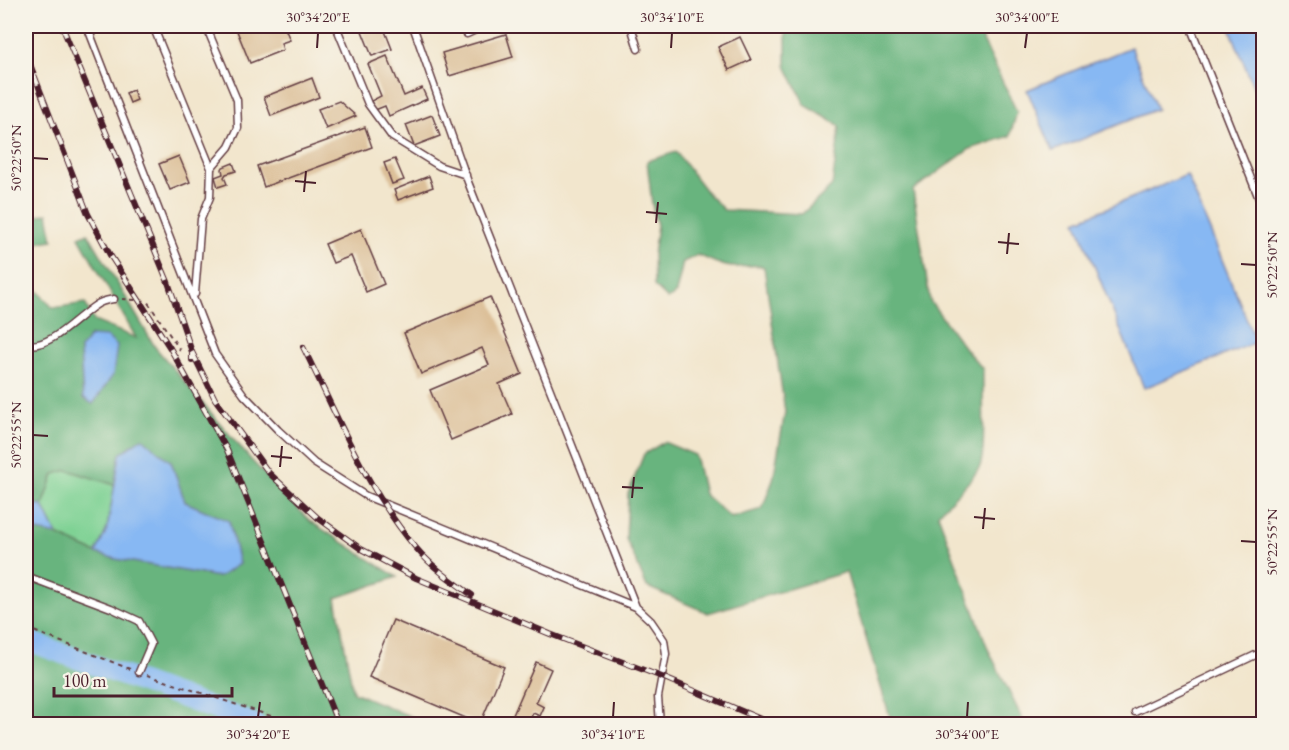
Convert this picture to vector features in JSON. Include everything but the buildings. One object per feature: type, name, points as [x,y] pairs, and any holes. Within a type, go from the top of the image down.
[{"type":"lane","points":[[87,26],[215,354],[244,395],[314,463],[366,496],[636,607],[651,621],[664,640],[666,654],[658,697],[660,724]]},
{"type":"lane","points":[[153,26],[211,168],[210,197],[201,219],[195,298]]},
{"type":"lane","points":[[206,26],[237,100],[238,128],[229,147],[211,168]]},
{"type":"lane","points":[[336,26],[368,104],[392,137],[439,166],[466,175]]},
{"type":"lane","points":[[412,26],[466,175],[636,607]]},
{"type":"lane","points":[[467,34],[484,26]]},
{"type":"lane","points":[[631,26],[639,49]]},
{"type":"lane","points":[[1190,26],[1263,211]]},
{"type":"lane","points":[[26,344],[51,340],[98,303],[114,298]]},
{"type":"lane","points":[[26,576],[139,621],[151,644],[139,672]]},
{"type":"lane","points":[[1135,712],[1263,651]]},
{"type":"path","points":[[114,298],[147,301],[180,350]]},
{"type":"path","points":[[26,628],[139,672],[295,724]]},
{"type":"green space","points":[[786,26],[976,26],[1017,112],[1010,136],[970,149],[913,190],[930,301],[983,369],[984,436],[979,468],[938,514],[988,649],[1025,724],[892,724],[846,572],[708,613],[647,587],[626,539],[628,494],[644,454],[664,442],[695,455],[704,494],[731,518],[762,509],[773,480],[785,412],[764,267],[755,265],[731,267],[698,255],[683,262],[676,293],[668,299],[654,286],[653,255],[657,225],[647,161],[676,152],[709,195],[724,210],[802,214],[832,186],[840,126],[805,105],[786,66]]},
{"type":"green space","points":[[48,213],[53,240],[26,245],[26,219]]},
{"type":"green space","points":[[88,233],[155,347],[252,461],[311,522],[397,577],[336,598],[353,692],[428,724],[45,724],[26,707],[26,529],[57,535],[96,553],[116,559],[219,577],[239,564],[229,521],[185,502],[171,462],[120,454],[115,485],[68,470],[54,474],[43,506],[26,502],[26,278],[53,308],[85,303],[94,321],[136,338],[79,237]],"holes":[[[90,336],[93,403],[83,398],[80,350]]]},
{"type":"green space","points":[[68,470],[115,485],[107,529],[96,553],[57,535],[43,506],[54,474]]},
{"type":"water","points":[[1229,26],[1263,26],[1263,111]]},
{"type":"water","points":[[1131,47],[1157,109],[1053,151],[1027,90]]},
{"type":"water","points":[[1187,175],[1256,342],[1144,388],[1076,221]]},
{"type":"water","points":[[90,336],[107,337],[117,346],[113,375],[93,404],[83,398],[80,349]]},
{"type":"water","points":[[142,438],[171,462],[185,502],[229,521],[239,564],[219,577],[116,559],[96,553],[107,529],[120,454]]},
{"type":"water","points":[[26,502],[43,506],[57,535],[26,529]]},
{"type":"waterway","points":[[26,640],[255,724]]},
{"type":"railway","points":[[62,26],[168,282],[192,352],[192,360]]},
{"type":"railway","points":[[26,54],[88,214],[110,255],[170,348],[227,450],[338,724]]},
{"type":"railway","points":[[303,347],[367,476],[398,525],[429,561],[472,595]]},
{"type":"railway","points":[[192,352],[215,399],[269,473],[318,518],[361,549],[416,578],[772,724]]}]
